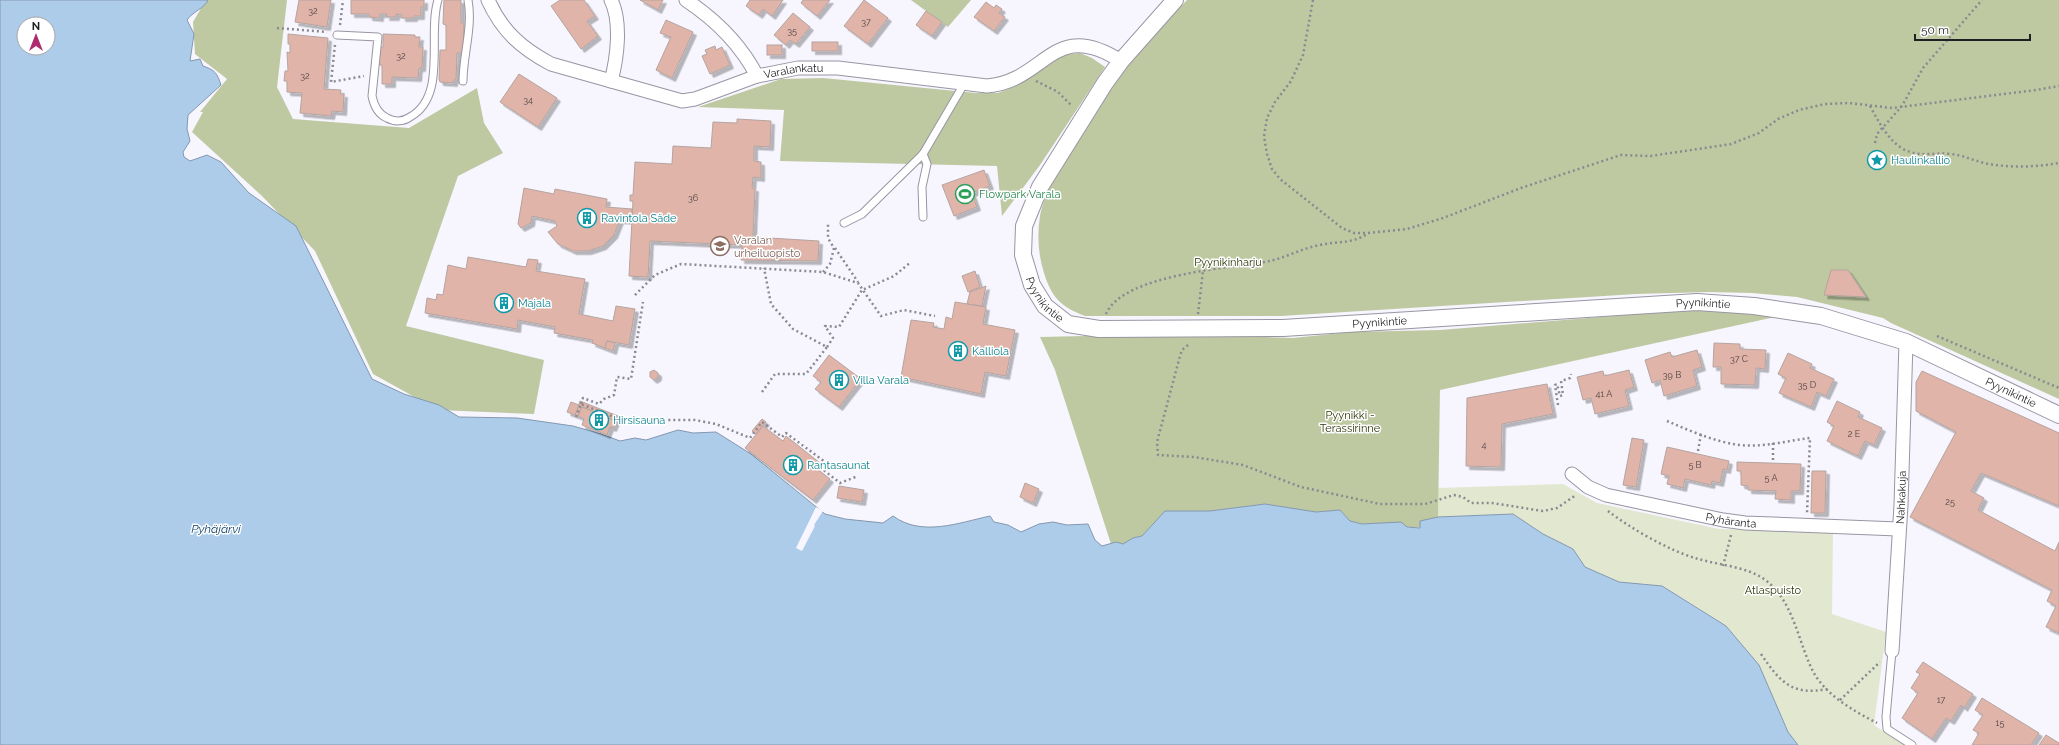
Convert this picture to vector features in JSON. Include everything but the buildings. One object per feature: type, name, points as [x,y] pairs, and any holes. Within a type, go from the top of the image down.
[{"type":"street","name":"Varalankatu","points":[[488,0],[498,21],[511,36],[531,53],[551,64],[682,100],[688,100],[778,70],[818,67],[964,84],[998,85],[1022,74],[1063,48],[1072,45],[1084,45],[1104,50],[1121,61]]},
{"type":"street","points":[[611,0],[615,14],[617,49],[611,81]]},
{"type":"street","points":[[686,0],[711,16],[751,64],[757,76]]},
{"type":"street","name":"Pyynikintie","points":[[1175,0],[1121,61],[1082,116],[1040,187],[1024,226],[1023,255],[1032,284],[1045,306],[1068,324],[1099,329],[1283,328],[1697,302],[1754,306],[1821,316],[1906,342],[2059,415]]},
{"type":"street","name":"Nahkakuja","points":[[1892,651],[1898,529],[1901,505],[1906,342]]},
{"type":"street","name":"Pyhäranta","points":[[1572,474],[1588,487],[1606,495],[1734,521],[1898,529]]},
{"type":"lane","points":[[337,34],[378,37],[372,96],[374,105],[385,117],[392,121],[407,119],[422,108],[430,95],[438,0]]},
{"type":"lane","points":[[464,82],[463,64],[467,51],[468,0]]},
{"type":"lane","points":[[844,223],[862,214],[923,154],[964,84]]},
{"type":"lane","points":[[923,154],[927,164],[922,187],[923,217]]},
{"type":"lane","points":[[1892,651],[1886,717],[1887,729],[1912,745]]},
{"type":"path","points":[[343,0],[340,29],[337,34],[331,82],[374,74]]},
{"type":"path","points":[[1313,0],[1302,55],[1291,81],[1275,102],[1267,118],[1264,136],[1267,154],[1272,169],[1280,179],[1342,228],[1354,233],[1407,229],[1444,218],[1494,197],[1621,155],[1651,156],[1731,144],[1759,133],[1778,119],[1800,110],[1825,104],[1849,103],[1892,108],[2059,86]]},
{"type":"path","points":[[1875,143],[1877,134],[1902,106],[1924,68],[1982,0]]},
{"type":"path","points":[[277,28],[337,34]]},
{"type":"path","points":[[1022,74],[1058,92],[1082,116]]},
{"type":"path","points":[[1870,106],[1882,128],[1892,141],[1904,149],[1925,156],[1951,154],[1989,164],[2015,167],[2059,163]]},
{"type":"path","points":[[828,222],[828,238],[881,316],[904,310],[935,316]]},
{"type":"path","points":[[1099,329],[1108,308],[1121,296],[1182,274],[1272,260],[1320,245],[1350,242],[1368,233]]},
{"type":"path","points":[[823,272],[830,264],[834,248]]},
{"type":"path","points":[[762,392],[775,374],[806,374],[833,338],[826,326],[839,327],[862,290],[894,276],[911,262]]},
{"type":"path","points":[[635,295],[656,275],[681,264],[823,272],[858,283]]},
{"type":"path","points":[[764,268],[771,304],[792,329],[827,347]]},
{"type":"path","points":[[1198,318],[1203,271]]},
{"type":"path","points":[[576,417],[583,398],[599,404],[604,399],[614,395],[617,377],[631,379],[643,302]]},
{"type":"path","points":[[1936,336],[2059,388]]},
{"type":"path","points":[[1192,343],[1182,350],[1180,356],[1158,442],[1158,455],[1194,457],[1243,465],[1301,487],[1380,504],[1425,504],[1454,495],[1471,502],[1492,503],[1544,511],[1557,508],[1588,487]]},
{"type":"path","points":[[1558,405],[1555,385],[1557,384],[1560,396],[1563,396],[1561,380],[1570,378],[1571,374]]},
{"type":"path","points":[[581,404],[629,423],[664,420],[695,420],[716,424],[750,438],[762,422],[782,437],[786,433],[825,462],[821,468],[840,483],[858,476]]},
{"type":"path","points":[[1667,421],[1701,434],[1734,444],[1772,443],[1810,438],[1806,525]]},
{"type":"path","points":[[1698,451],[1701,434]]},
{"type":"path","points":[[1772,443],[1772,461]]},
{"type":"path","points":[[1606,510],[1648,538],[1693,558],[1749,572],[1764,579],[1775,589],[1786,606],[1816,675],[1827,689],[1855,711],[1887,729]]},
{"type":"path","points":[[1723,566],[1734,521]]},
{"type":"path","points":[[1840,700],[1892,651]]},
{"type":"path","points":[[1761,654],[1781,679],[1794,689],[1806,692],[1827,689]]},
{"type":"green space","points":[[206,0],[287,0],[277,87],[293,119],[409,128],[477,88],[484,123],[503,153],[458,176],[406,326],[544,360],[534,414],[438,410],[373,374],[315,251],[262,196],[192,132],[203,112],[200,112],[227,79],[195,54],[193,22]]},
{"type":"green space","points":[[911,0],[971,0],[948,27]]},
{"type":"green space","name":"Pyynikinharju","points":[[1187,0],[2059,0],[2059,399],[1883,318],[1797,297],[1752,293],[1708,292],[1636,294],[1281,316],[1085,316],[1077,313],[1058,300],[1050,289],[1044,273],[1040,259],[1038,237],[1042,206],[1061,168],[1121,73],[1142,47]]},
{"type":"green space","points":[[1080,53],[1092,58],[1105,67],[1040,165],[1002,216],[997,166],[780,161],[784,110],[698,107],[781,79],[823,78],[976,93],[998,93],[1020,84],[1064,55]]},
{"type":"green space","name":"Pyynikki - Terassirinne","points":[[1674,311],[1721,311],[1775,317],[1440,390],[1438,517],[1421,521],[1421,527],[1407,527],[1381,523],[1362,524],[1350,521],[1340,510],[1316,512],[1265,504],[1210,511],[1165,511],[1142,536],[1133,538],[1123,544],[1116,542],[1111,544],[1055,370],[1040,337],[1172,334],[1293,338],[1351,332],[1440,330]]},
{"type":"green space","name":"Atlaspuisto","points":[[1563,484],[1597,503],[1719,529],[1833,532],[1832,614],[1886,632],[1874,725],[1904,745],[1798,745],[1788,732],[1759,665],[1726,626],[1695,606],[1662,586],[1619,582],[1585,567],[1573,549],[1543,534],[1513,514],[1438,517],[1437,488]]},
{"type":"water","name":"Pyhäjärvi","points":[[0,0],[208,0],[187,20],[194,34],[190,61],[200,59],[203,66],[215,72],[221,85],[188,115],[187,129],[190,141],[183,152],[184,157],[190,161],[207,155],[221,162],[249,193],[296,226],[372,379],[404,394],[439,405],[459,417],[517,418],[573,426],[620,441],[635,438],[646,440],[678,430],[693,433],[716,432],[751,454],[825,514],[845,519],[883,523],[893,516],[916,526],[928,527],[953,525],[990,516],[994,522],[1008,525],[1021,532],[1039,524],[1053,522],[1067,525],[1088,524],[1095,540],[1102,546],[1116,542],[1123,544],[1133,538],[1142,536],[1165,511],[1210,511],[1265,504],[1316,512],[1340,510],[1350,521],[1362,524],[1401,522],[1407,527],[1420,528],[1420,521],[1438,517],[1513,514],[1543,534],[1573,549],[1585,567],[1619,582],[1662,586],[1726,626],[1759,665],[1788,732],[1798,745],[0,745]]},
{"type":"pier","points":[[816,507],[823,511],[814,525],[815,526],[802,551],[796,548]]},
{"type":"place","name":"Haulinkallio","points":[[1877,160]]},
{"type":"place","name":"Flowpark Varala","points":[[965,194]]},
{"type":"place","name":"Ravintola Säde","points":[[587,218]]},
{"type":"place","name":"Varalan urheiluopisto","points":[[720,246]]},
{"type":"place","name":"Majala","points":[[504,303]]},
{"type":"place","name":"Kalliola","points":[[958,351]]},
{"type":"place","name":"Villa Varala","points":[[839,380]]},
{"type":"place","name":"Hirsisauna","points":[[599,420]]},
{"type":"place","name":"Rantasaunat","points":[[793,465]]}]
